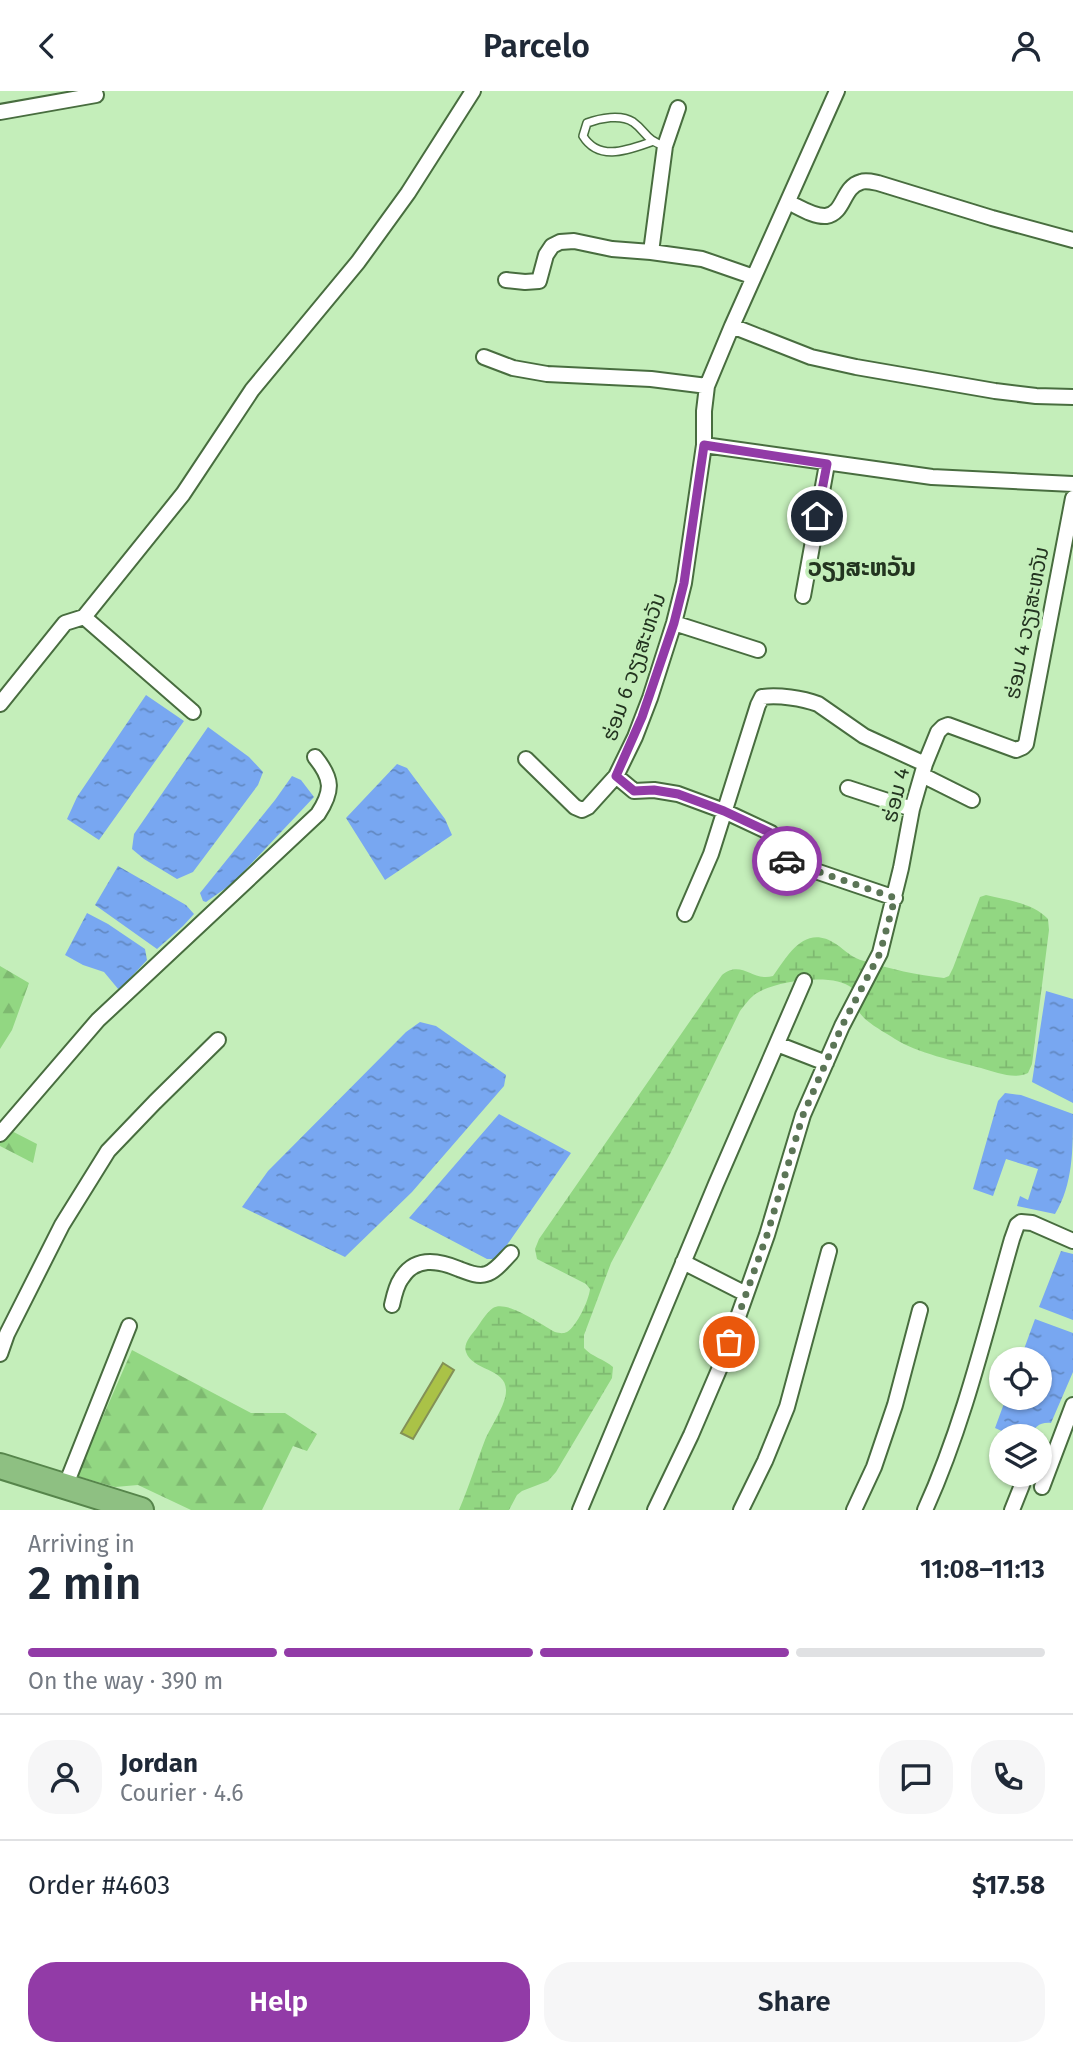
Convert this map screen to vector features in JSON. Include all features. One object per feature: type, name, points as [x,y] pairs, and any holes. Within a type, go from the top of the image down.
[{"type":"highway","points":[[0,1466],[141,1510]]},
{"type":"street","points":[[0,704],[65,623],[84,617],[183,494],[252,390],[358,262],[408,193],[473,91]]},
{"type":"street","name":"ຮ່ອມ 6 ວຽງສະຫວັນ","points":[[526,759],[575,807],[582,810],[588,807],[616,776],[645,711],[684,583],[704,445],[707,386],[837,91]]},
{"type":"street","points":[[0,111],[96,95]]},
{"type":"street","points":[[651,252],[658,144],[678,108]]},
{"type":"street","points":[[788,202],[817,215],[826,216],[836,212],[852,186],[862,181],[878,183],[1073,240]]},
{"type":"street","points":[[506,280],[540,281],[546,255],[552,246],[560,241],[702,259],[754,277]]},
{"type":"street","points":[[732,326],[811,357],[856,367],[995,391],[1073,397]]},
{"type":"street","points":[[484,357],[513,368],[547,374],[651,379],[707,386]]},
{"type":"street","points":[[704,445],[932,477],[1073,484]]},
{"type":"street","points":[[803,596],[827,464]]},
{"type":"street","name":"ຮ່ອມ 4 ວຽງສະຫວັນ","points":[[1016,750],[1026,744],[1073,498]]},
{"type":"street","points":[[84,617],[193,712]]},
{"type":"street","points":[[674,623],[758,650]]},
{"type":"street","points":[[685,914],[711,854],[762,697],[771,696],[818,704],[864,736],[924,769],[972,800]]},
{"type":"street","name":"ຮ່ອມ 4","points":[[655,1510],[721,1365],[787,1172],[803,1115],[842,1026],[880,953],[895,898],[912,809],[938,732],[948,725],[1016,750]]},
{"type":"street","points":[[0,1134],[98,1020],[318,814],[327,799],[329,785],[323,767],[315,757]]},
{"type":"street","points":[[616,776],[634,791],[654,790],[678,794],[724,811],[771,833],[783,844],[786,861],[895,898]]},
{"type":"street","points":[[848,788],[912,809]]},
{"type":"street","points":[[580,1510],[804,981]]},
{"type":"street","points":[[0,1353],[62,1225],[108,1151],[218,1040]]},
{"type":"street","points":[[777,1044],[826,1063]]},
{"type":"street","points":[[925,1510],[943,1471],[968,1397],[1017,1225],[1021,1222],[1032,1223],[1073,1241]]},
{"type":"street","points":[[741,1510],[787,1407],[829,1251]]},
{"type":"street","points":[[392,1304],[401,1279],[421,1262],[436,1261],[485,1275],[493,1271],[511,1253]]},
{"type":"street","points":[[683,1262],[746,1294]]},
{"type":"street","points":[[854,1510],[874,1467],[895,1405],[920,1310]]},
{"type":"street","points":[[65,1487],[129,1326]]},
{"type":"street","points":[[1052,1461],[1073,1405]]},
{"type":"street","points":[[1012,1510],[1021,1487]]},
{"type":"lane","points":[[599,118],[614,118],[632,120],[658,144],[605,153],[587,143],[583,136],[587,123],[599,118]]},
{"type":"green space","points":[[986,895],[1028,906],[1048,919],[1049,930],[1032,1064],[1028,1073],[1005,1075],[904,1044],[863,1017],[857,1008],[854,990],[843,983],[818,979],[788,982],[754,995],[740,1011],[670,1154],[611,1263],[584,1335],[584,1348],[613,1367],[612,1378],[548,1481],[522,1491],[509,1510],[459,1510],[485,1440],[504,1403],[506,1391],[501,1378],[469,1358],[465,1349],[468,1340],[488,1312],[499,1306],[515,1310],[555,1332],[567,1332],[575,1324],[585,1306],[590,1289],[586,1284],[537,1259],[535,1249],[539,1239],[722,975],[735,969],[759,976],[773,976],[798,944],[815,937],[825,938],[860,960],[944,978],[949,976],[953,968],[980,897]]},
{"type":"green space","points":[[0,966],[29,983],[12,1030],[0,1049]]},
{"type":"green space","points":[[0,1125],[37,1144],[33,1163],[0,1146]]},
{"type":"green space","points":[[132,1350],[251,1413],[285,1413],[317,1434],[307,1451],[293,1446],[262,1510],[191,1510],[138,1485],[115,1487],[77,1476]]},
{"type":"water","points":[[146,695],[184,721],[99,840],[67,819],[77,797]]},
{"type":"water","points":[[208,727],[249,757],[263,772],[258,785],[193,872],[177,879],[132,849],[134,834]]},
{"type":"water","points":[[397,764],[407,768],[445,819],[452,835],[385,880],[346,818]]},
{"type":"water","points":[[292,776],[301,780],[314,797],[233,883],[206,902],[203,901],[200,893]]},
{"type":"water","points":[[118,866],[186,905],[194,914],[157,949],[95,905]]},
{"type":"water","points":[[87,913],[145,949],[147,960],[119,990],[104,972],[65,955]]},
{"type":"water","points":[[1046,991],[1073,999],[1073,1103],[1032,1082]]},
{"type":"water","points":[[420,1022],[436,1026],[506,1075],[504,1086],[412,1192],[345,1257],[242,1207],[268,1171],[406,1032]]},
{"type":"water","points":[[1005,1093],[1021,1095],[1073,1114],[1069,1179],[1055,1214],[1017,1206],[1020,1196],[1028,1200],[1038,1169],[1006,1159],[993,1196],[973,1189],[998,1101]]},
{"type":"water","points":[[499,1114],[571,1153],[502,1252],[493,1259],[487,1259],[409,1218]]},
{"type":"water","points":[[1061,1251],[1073,1254],[1073,1320],[1039,1307]]},
{"type":"water","points":[[1035,1319],[1073,1333],[1073,1372],[1051,1423],[996,1424],[1002,1410],[1052,1410],[1052,1347],[1025,1347]]},
{"type":"building","points":[[443,1363],[454,1370],[413,1439],[401,1433]]},
{"type":"way so far","points":[[729,1342],[767,1235],[803,1115],[842,1026],[880,953],[895,898],[787,861]]},
{"type":"district","name":"ວຽງສະຫວັນ","points":[[862,568]]},
{"type":"route","points":[[787,861],[783,855],[783,844],[771,833],[724,811],[678,794],[654,790],[634,791],[616,776],[635,737],[674,623],[684,583],[704,445],[827,464],[817,516]]}]
